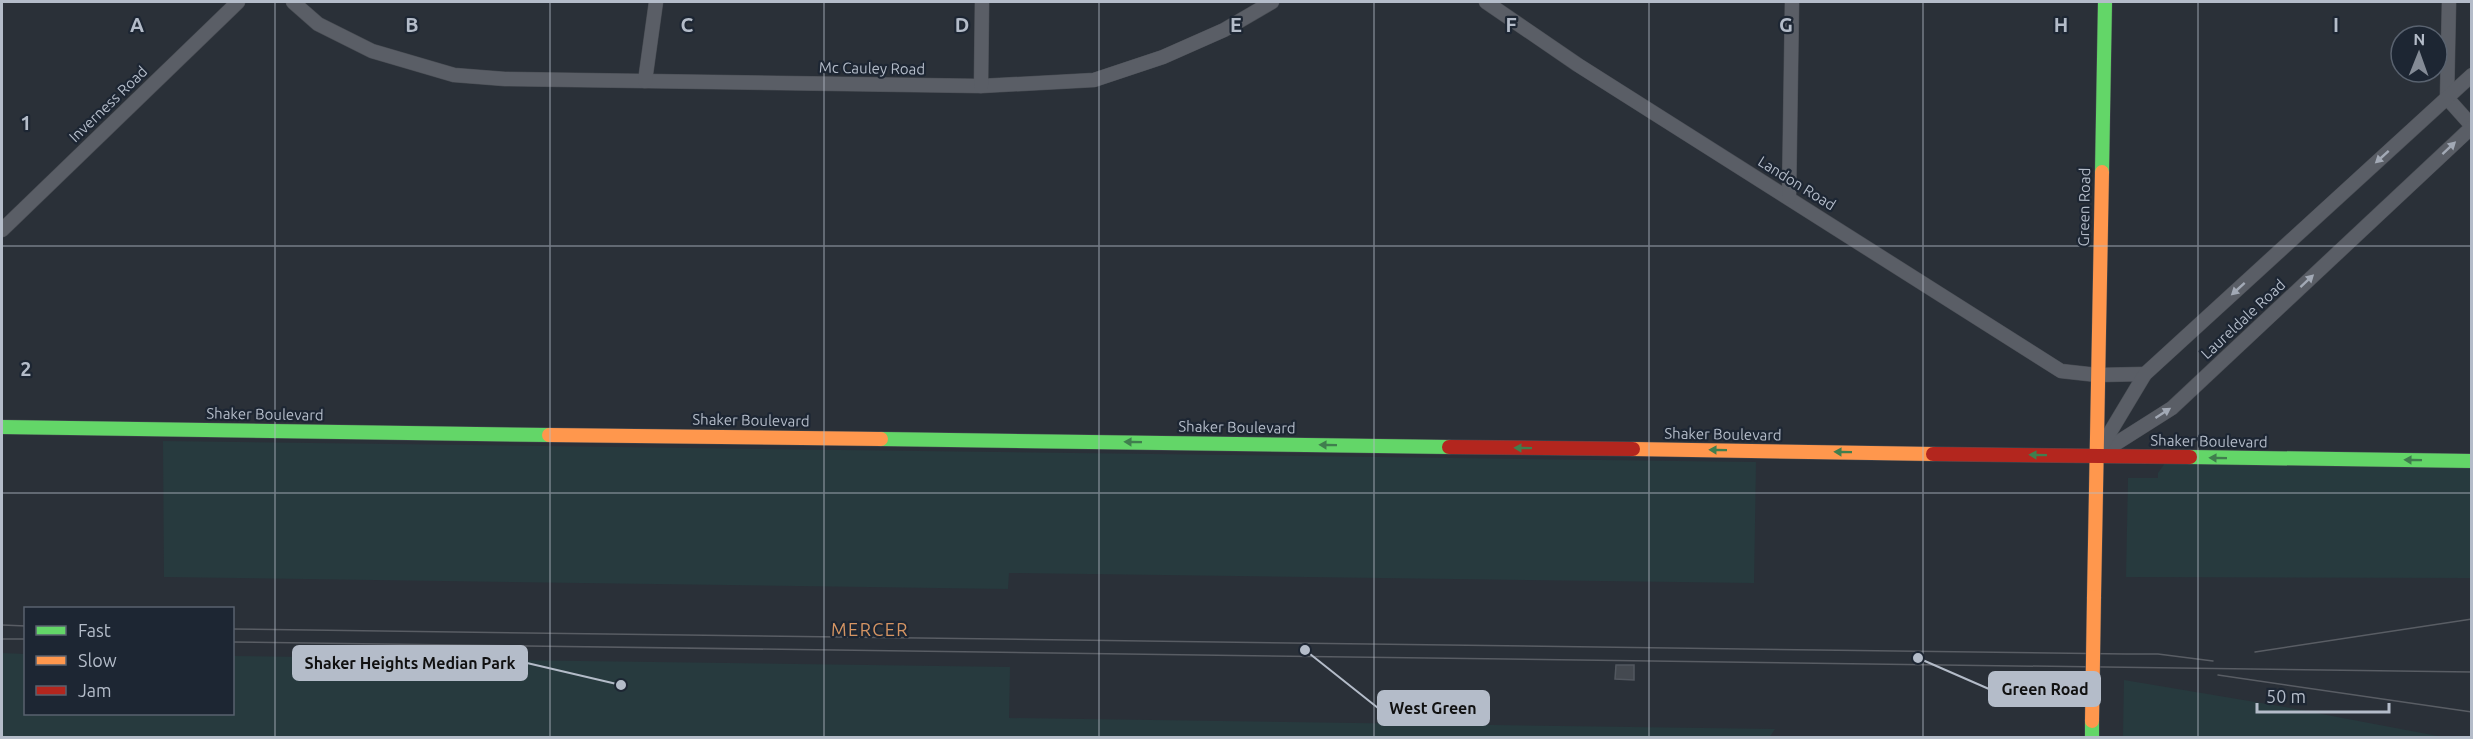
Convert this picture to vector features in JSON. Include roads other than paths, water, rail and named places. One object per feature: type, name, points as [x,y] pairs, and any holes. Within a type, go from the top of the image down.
[{"type":"main road","name":"Green Road","points":[[2092,738],[2105,2]]},
{"type":"main road","name":"Shaker Boulevard","points":[[2,427],[2472,461]]},
{"type":"street","name":"Inverness Road","points":[[2,230],[238,2]]},
{"type":"street","name":"Mc Cauley Road","points":[[293,2],[318,24],[372,51],[454,75],[505,79],[981,86],[1094,80],[1183,48],[1224,30],[1272,2]]},
{"type":"street","points":[[645,81],[656,2]]},
{"type":"street","points":[[981,86],[982,2]]},
{"type":"street","name":"Landon Road","points":[[1486,2],[1578,64],[2061,371],[2097,375]]},
{"type":"street","points":[[1789,196],[1792,2]]},
{"type":"street","points":[[2449,2],[2447,98],[2472,127]]},
{"type":"street","name":"Laureldale Road","points":[[2096,456],[2145,374],[2472,75]]},
{"type":"street","name":"Laureldale Road","points":[[2096,456],[2172,408],[2472,127]]},
{"type":"street","points":[[2097,375],[2145,374]]},
{"type":"tram line","points":[[2255,652],[2472,619]]},
{"type":"tram line","points":[[2,625],[24,626]]},
{"type":"tram line","points":[[234,629],[2158,654],[2213,661]]},
{"type":"tram line","points":[[2,639],[24,639]]},
{"type":"tram line","points":[[234,642],[2472,672]]},
{"type":"tram line","points":[[2218,675],[2472,712]]},
{"type":"place","name":"West Green","points":[[1305,650]]},
{"type":"place","name":"Green Road","points":[[1918,658]]},
{"type":"place","name":"Shaker Heights Median Park","points":[[621,685]]},
{"type":"district","name":"MERCER","points":[[870,629]]}]
